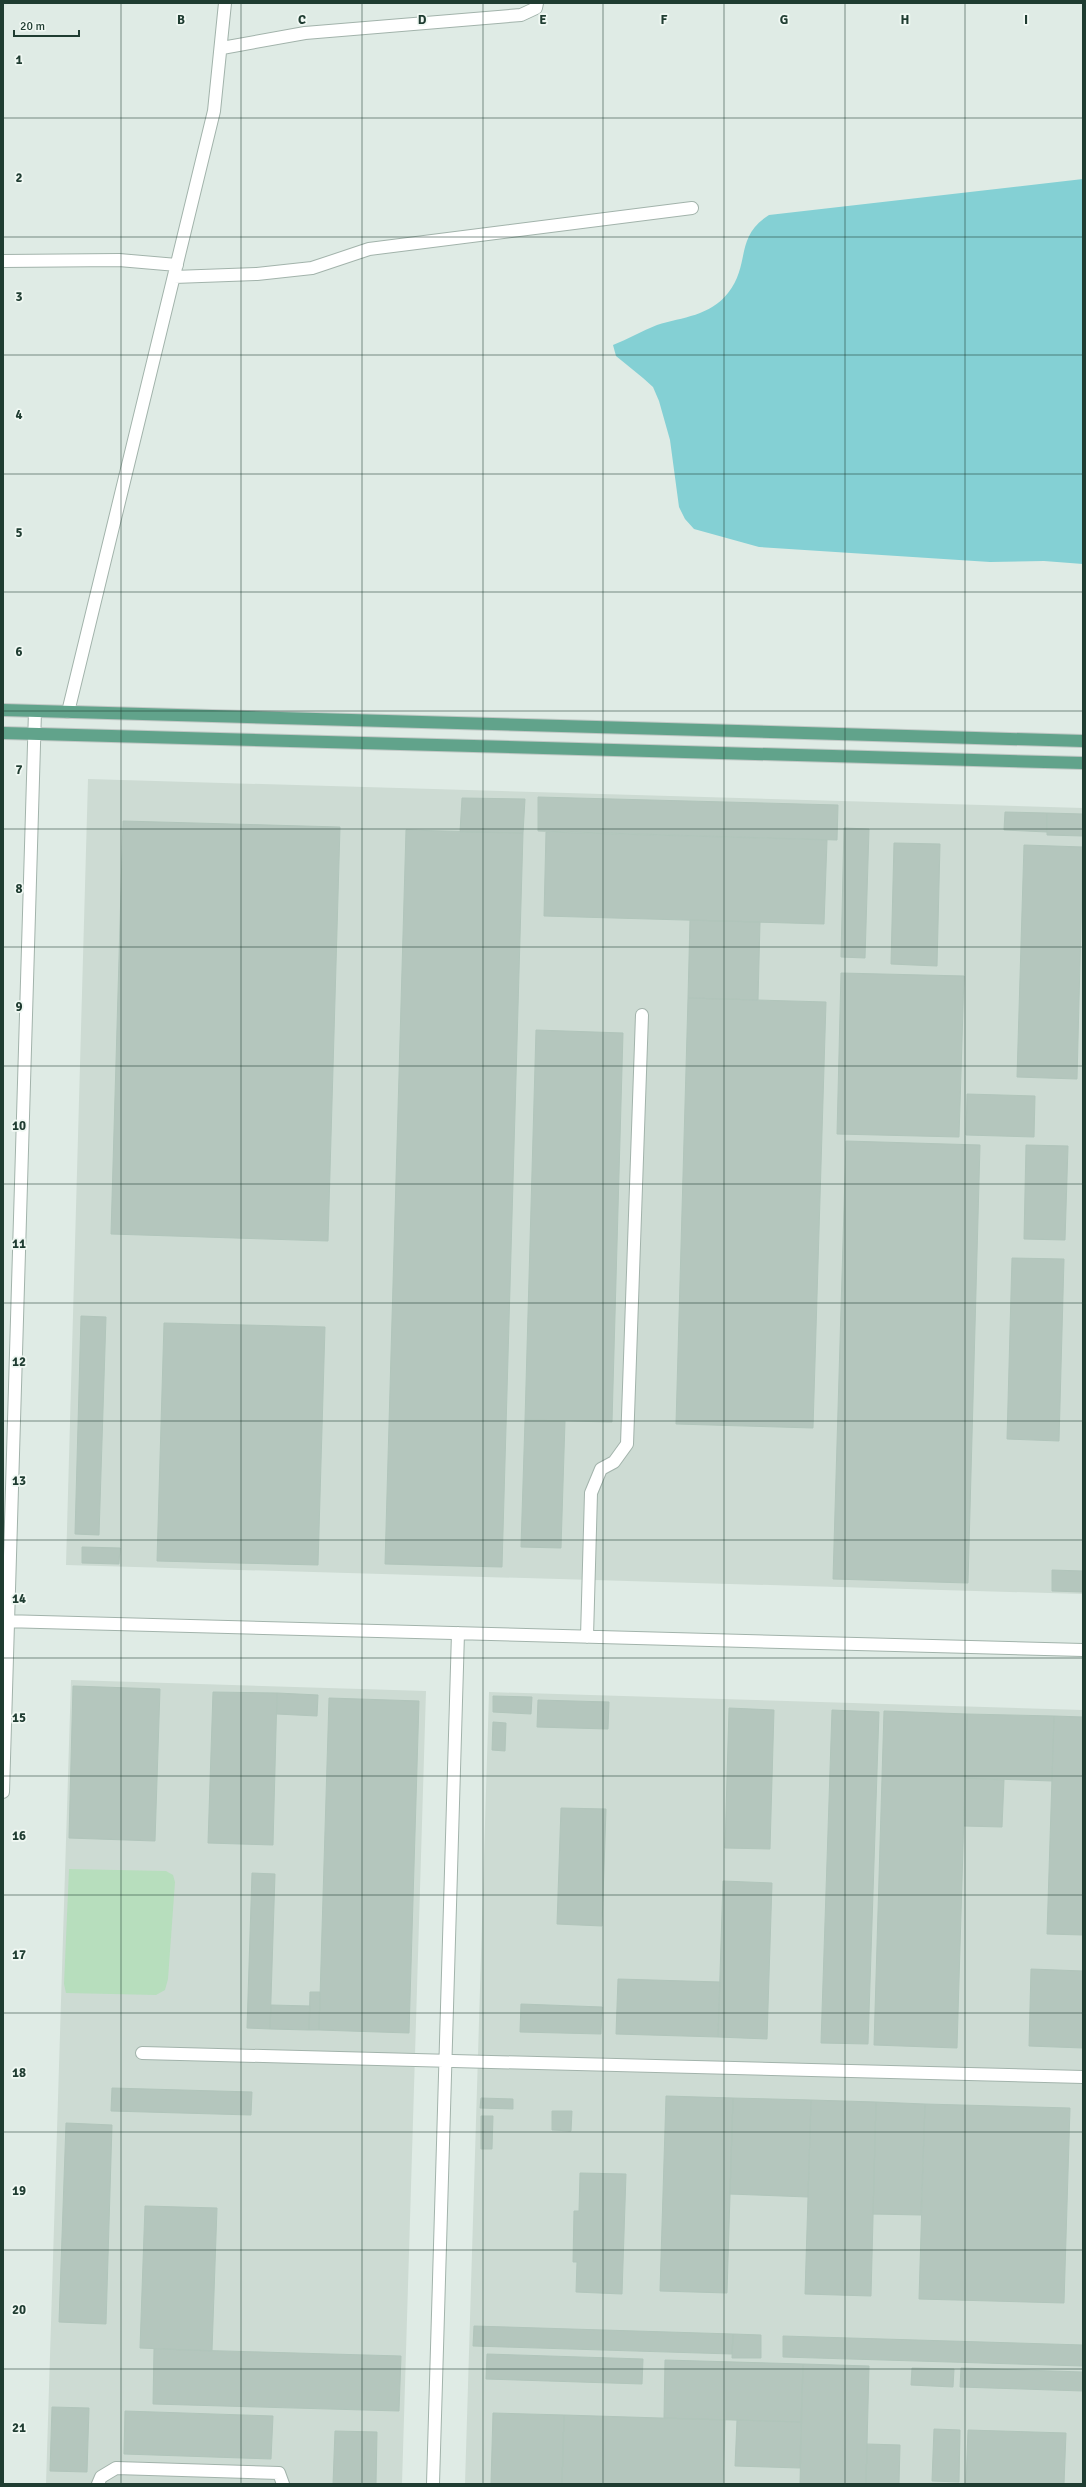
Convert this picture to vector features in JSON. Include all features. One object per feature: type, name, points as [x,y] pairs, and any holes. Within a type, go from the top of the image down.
[{"type":"main road","points":[[3,710],[1083,741]]},
{"type":"main road","points":[[3,733],[1083,764]]},
{"type":"street","points":[[68,712],[214,110],[222,48],[224,3]]},
{"type":"street","points":[[222,48],[305,33],[521,15],[536,8],[537,3]]},
{"type":"street","points":[[3,261],[119,260],[176,271],[257,274],[312,268],[369,248],[692,208]]},
{"type":"street","points":[[3,1792],[6,1621],[35,711]]},
{"type":"street","points":[[586,1637],[591,1493],[601,1469],[614,1462],[627,1444],[642,1015]]},
{"type":"street","points":[[6,1621],[1083,1650]]},
{"type":"street","points":[[433,2484],[458,1633]]},
{"type":"street","points":[[142,2053],[1083,2077]]},
{"type":"street","points":[[98,2484],[101,2477],[116,2468],[279,2473],[283,2484]]},
{"type":"shaded area","points":[[88,779],[1083,808],[1083,1594],[66,1565]]},
{"type":"shaded area","points":[[71,1680],[426,1691],[402,2484],[46,2484]]},
{"type":"shaded area","points":[[489,1692],[1083,1710],[1083,2484],[465,2484]]},
{"type":"green space","points":[[69,1869],[166,1871],[173,1875],[175,1882],[168,1979],[165,1990],[156,1995],[66,1993],[64,1984]]},
{"type":"water","points":[[1083,179],[1083,564],[1044,561],[990,562],[759,547],[694,529],[685,519],[679,507],[670,440],[659,401],[653,387],[616,356],[613,345],[657,325],[696,315],[713,307],[721,301],[735,282],[751,232],[758,223],[769,215]]},
{"type":"building","points":[[538,797],[838,805],[837,840],[538,831]]},
{"type":"building","points":[[462,798],[525,799],[523,833],[460,832]]},
{"type":"building","points":[[1005,812],[1047,813],[1047,832],[1004,830]]},
{"type":"building","points":[[1047,813],[1083,814],[1083,836],[1047,835]]},
{"type":"building","points":[[123,821],[340,827],[328,1241],[111,1234]]},
{"type":"building","points":[[844,828],[869,829],[865,958],[841,957]]},
{"type":"building","points":[[406,830],[523,833],[502,1567],[385,1564]]},
{"type":"building","points":[[546,832],[827,840],[824,924],[544,916]]},
{"type":"building","points":[[894,843],[940,844],[937,966],[891,964]]},
{"type":"building","points":[[1024,845],[1083,847],[1077,1079],[1017,1077]]},
{"type":"building","points":[[690,920],[760,922],[758,1000],[688,998]]},
{"type":"building","points":[[841,973],[964,976],[959,1137],[837,1134]]},
{"type":"building","points":[[688,998],[826,1002],[813,1428],[676,1424]]},
{"type":"building","points":[[536,1030],[623,1033],[612,1422],[525,1420]]},
{"type":"building","points":[[967,1094],[1035,1096],[1034,1137],[966,1135]]},
{"type":"building","points":[[846,1141],[980,1145],[968,1583],[833,1579]]},
{"type":"building","points":[[1026,1145],[1068,1146],[1065,1240],[1024,1239]]},
{"type":"building","points":[[1012,1258],[1064,1259],[1059,1441],[1007,1439]]},
{"type":"building","points":[[81,1316],[106,1317],[99,1535],[75,1534]]},
{"type":"building","points":[[164,1323],[325,1327],[318,1565],[157,1561]]},
{"type":"building","points":[[525,1420],[565,1421],[561,1548],[521,1547]]},
{"type":"building","points":[[82,1547],[120,1548],[119,1564],[82,1563]]},
{"type":"building","points":[[1052,1570],[1083,1571],[1083,1592],[1052,1591]]},
{"type":"building","points":[[73,1686],[160,1689],[155,1841],[69,1838]]},
{"type":"building","points":[[213,1692],[277,1693],[273,1845],[208,1843]]},
{"type":"building","points":[[277,1693],[318,1695],[317,1716],[277,1714]]},
{"type":"building","points":[[493,1696],[532,1697],[531,1714],[493,1712]]},
{"type":"building","points":[[329,1698],[419,1701],[409,2033],[319,2030]]},
{"type":"building","points":[[538,1700],[609,1702],[608,1729],[537,1727]]},
{"type":"building","points":[[729,1708],[774,1710],[770,1849],[725,1848]]},
{"type":"building","points":[[832,1710],[879,1712],[868,2044],[821,2043]]},
{"type":"building","points":[[884,1711],[967,1714],[957,2048],[874,2045]]},
{"type":"building","points":[[967,1714],[1054,1716],[1052,1781],[965,1778]]},
{"type":"building","points":[[1054,1716],[1083,1717],[1083,1935],[1047,1934]]},
{"type":"building","points":[[493,1722],[506,1723],[505,1751],[492,1750]]},
{"type":"building","points":[[965,1778],[1004,1780],[1002,1827],[964,1826]]},
{"type":"building","points":[[561,1808],[606,1809],[602,1926],[557,1924]]},
{"type":"building","points":[[252,1873],[275,1874],[270,2029],[247,2028]]},
{"type":"building","points":[[723,1881],[772,1883],[767,2039],[718,2037]]},
{"type":"building","points":[[1031,1969],[1083,1971],[1083,2048],[1029,2046]]},
{"type":"building","points":[[618,1979],[720,1982],[718,2037],[616,2034]]},
{"type":"building","points":[[310,1992],[320,1992],[319,2030],[309,2030]]},
{"type":"building","points":[[521,2004],[602,2007],[601,2034],[520,2032]]},
{"type":"building","points":[[271,2005],[310,2006],[309,2030],[270,2029]]},
{"type":"building","points":[[112,2088],[252,2092],[251,2115],[111,2111]]},
{"type":"building","points":[[666,2096],[733,2098],[727,2293],[660,2291]]},
{"type":"building","points":[[481,2098],[513,2099],[513,2109],[480,2108]]},
{"type":"building","points":[[733,2098],[811,2100],[808,2197],[730,2194]]},
{"type":"building","points":[[811,2100],[876,2102],[871,2296],[805,2294]]},
{"type":"building","points":[[876,2102],[925,2104],[921,2215],[873,2214]]},
{"type":"building","points":[[925,2104],[1070,2108],[1064,2303],[919,2299]]},
{"type":"building","points":[[552,2111],[572,2111],[571,2131],[552,2130]]},
{"type":"building","points":[[481,2116],[493,2116],[492,2149],[481,2149]]},
{"type":"building","points":[[66,2123],[112,2125],[106,2324],[59,2322]]},
{"type":"building","points":[[580,2173],[626,2174],[622,2294],[576,2292],[577,2262],[573,2262],[574,2211],[579,2211]]},
{"type":"building","points":[[145,2206],[217,2208],[212,2351],[140,2348]]},
{"type":"building","points":[[474,2326],[733,2334],[732,2354],[473,2346]]},
{"type":"building","points":[[733,2334],[761,2335],[761,2358],[732,2358]]},
{"type":"building","points":[[783,2336],[1083,2345],[1083,2366],[783,2357]]},
{"type":"building","points":[[154,2349],[401,2356],[399,2411],[153,2404]]},
{"type":"building","points":[[487,2354],[643,2359],[642,2384],[486,2379]]},
{"type":"building","points":[[665,2360],[803,2364],[801,2422],[664,2418]]},
{"type":"building","points":[[803,2364],[869,2366],[866,2484],[800,2484]]},
{"type":"building","points":[[912,2368],[954,2369],[953,2387],[911,2385]]},
{"type":"building","points":[[961,2368],[1083,2372],[1083,2391],[960,2387]]},
{"type":"building","points":[[52,2407],[89,2408],[87,2472],[50,2471]]},
{"type":"building","points":[[125,2411],[273,2416],[271,2459],[124,2454]]},
{"type":"building","points":[[493,2413],[564,2415],[562,2484],[491,2484]]},
{"type":"building","points":[[564,2415],[725,2420],[723,2484],[562,2484]]},
{"type":"building","points":[[737,2420],[801,2422],[800,2468],[735,2466]]},
{"type":"building","points":[[934,2429],[960,2430],[959,2482],[932,2481]]},
{"type":"building","points":[[968,2430],[1066,2433],[1064,2484],[966,2484]]},
{"type":"building","points":[[335,2431],[377,2432],[376,2484],[333,2484]]},
{"type":"building","points":[[867,2444],[900,2445],[899,2484],[866,2484]]}]
